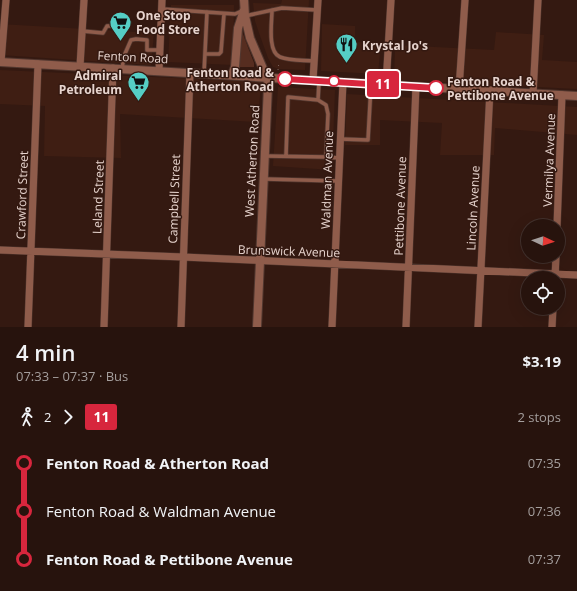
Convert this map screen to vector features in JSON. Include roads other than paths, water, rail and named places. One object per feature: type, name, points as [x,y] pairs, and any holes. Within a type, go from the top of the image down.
[{"type":"street","points":[[1,62],[6,0]]},
{"type":"street","points":[[80,66],[84,0]]},
{"type":"street","points":[[159,71],[162,0]]},
{"type":"street","name":"West Atherton Road","points":[[244,0],[250,38],[267,78],[268,86],[256,327]]},
{"type":"street","points":[[316,80],[314,61],[318,0]]},
{"type":"street","points":[[386,85],[391,0]]},
{"type":"street","points":[[460,89],[465,0]]},
{"type":"street","points":[[533,94],[538,0]]},
{"type":"street","points":[[232,75],[236,67],[238,28],[245,13]]},
{"type":"street","name":"Fenton Road","points":[[1,62],[577,96]]},
{"type":"street","name":"Crawford Street","points":[[28,327],[38,64]]},
{"type":"street","name":"Leland Street","points":[[104,327],[113,68]]},
{"type":"street","name":"Campbell Street","points":[[181,327],[190,73]]},
{"type":"street","name":"Waldman Avenue","points":[[332,327],[343,82]]},
{"type":"street","name":"Pettibone Avenue","points":[[406,327],[416,86]]},
{"type":"street","name":"Lincoln Avenue","points":[[478,327],[490,90]]},
{"type":"street","name":"Vermilya Avenue","points":[[557,219],[562,95]]},
{"type":"street","name":"Brunswick Avenue","points":[[0,250],[259,260],[521,274]]},
{"type":"street","name":"Brunswick Avenue","points":[[565,276],[577,275]]},
{"type":"street","points":[[552,327],[553,315]]},
{"type":"lane","points":[[162,9],[224,14],[282,8],[317,10]]},
{"type":"lane","points":[[272,10],[271,42],[273,50],[279,57],[314,61]]},
{"type":"lane","points":[[204,74],[207,12]]},
{"type":"lane","points":[[205,54],[219,54],[221,52],[224,14]]},
{"type":"lane","points":[[82,31],[103,33],[107,26],[117,26]]},
{"type":"lane","points":[[122,69],[124,56],[131,40],[147,40],[148,50],[160,50]]},
{"type":"lane","points":[[316,80],[318,100]]},
{"type":"lane","points":[[340,139],[368,140],[371,84]]},
{"type":"lane","points":[[286,156],[288,97],[318,100],[326,105],[328,114],[326,157]]},
{"type":"lane","points":[[264,156],[340,158]]},
{"type":"lane","points":[[263,178],[338,181]]},
{"type":"place","name":"One Stop Food Store","points":[[121,42]]},
{"type":"place","name":"Krystal Jo's","points":[[346,64]]},
{"type":"place","name":"Fenton Road & Atherton Road","points":[[285,79]]},
{"type":"place","name":"Fenton Road & Pettibone Avenue","points":[[436,88]]},
{"type":"place","name":"Admiral Petroleum","points":[[138,102]]}]
